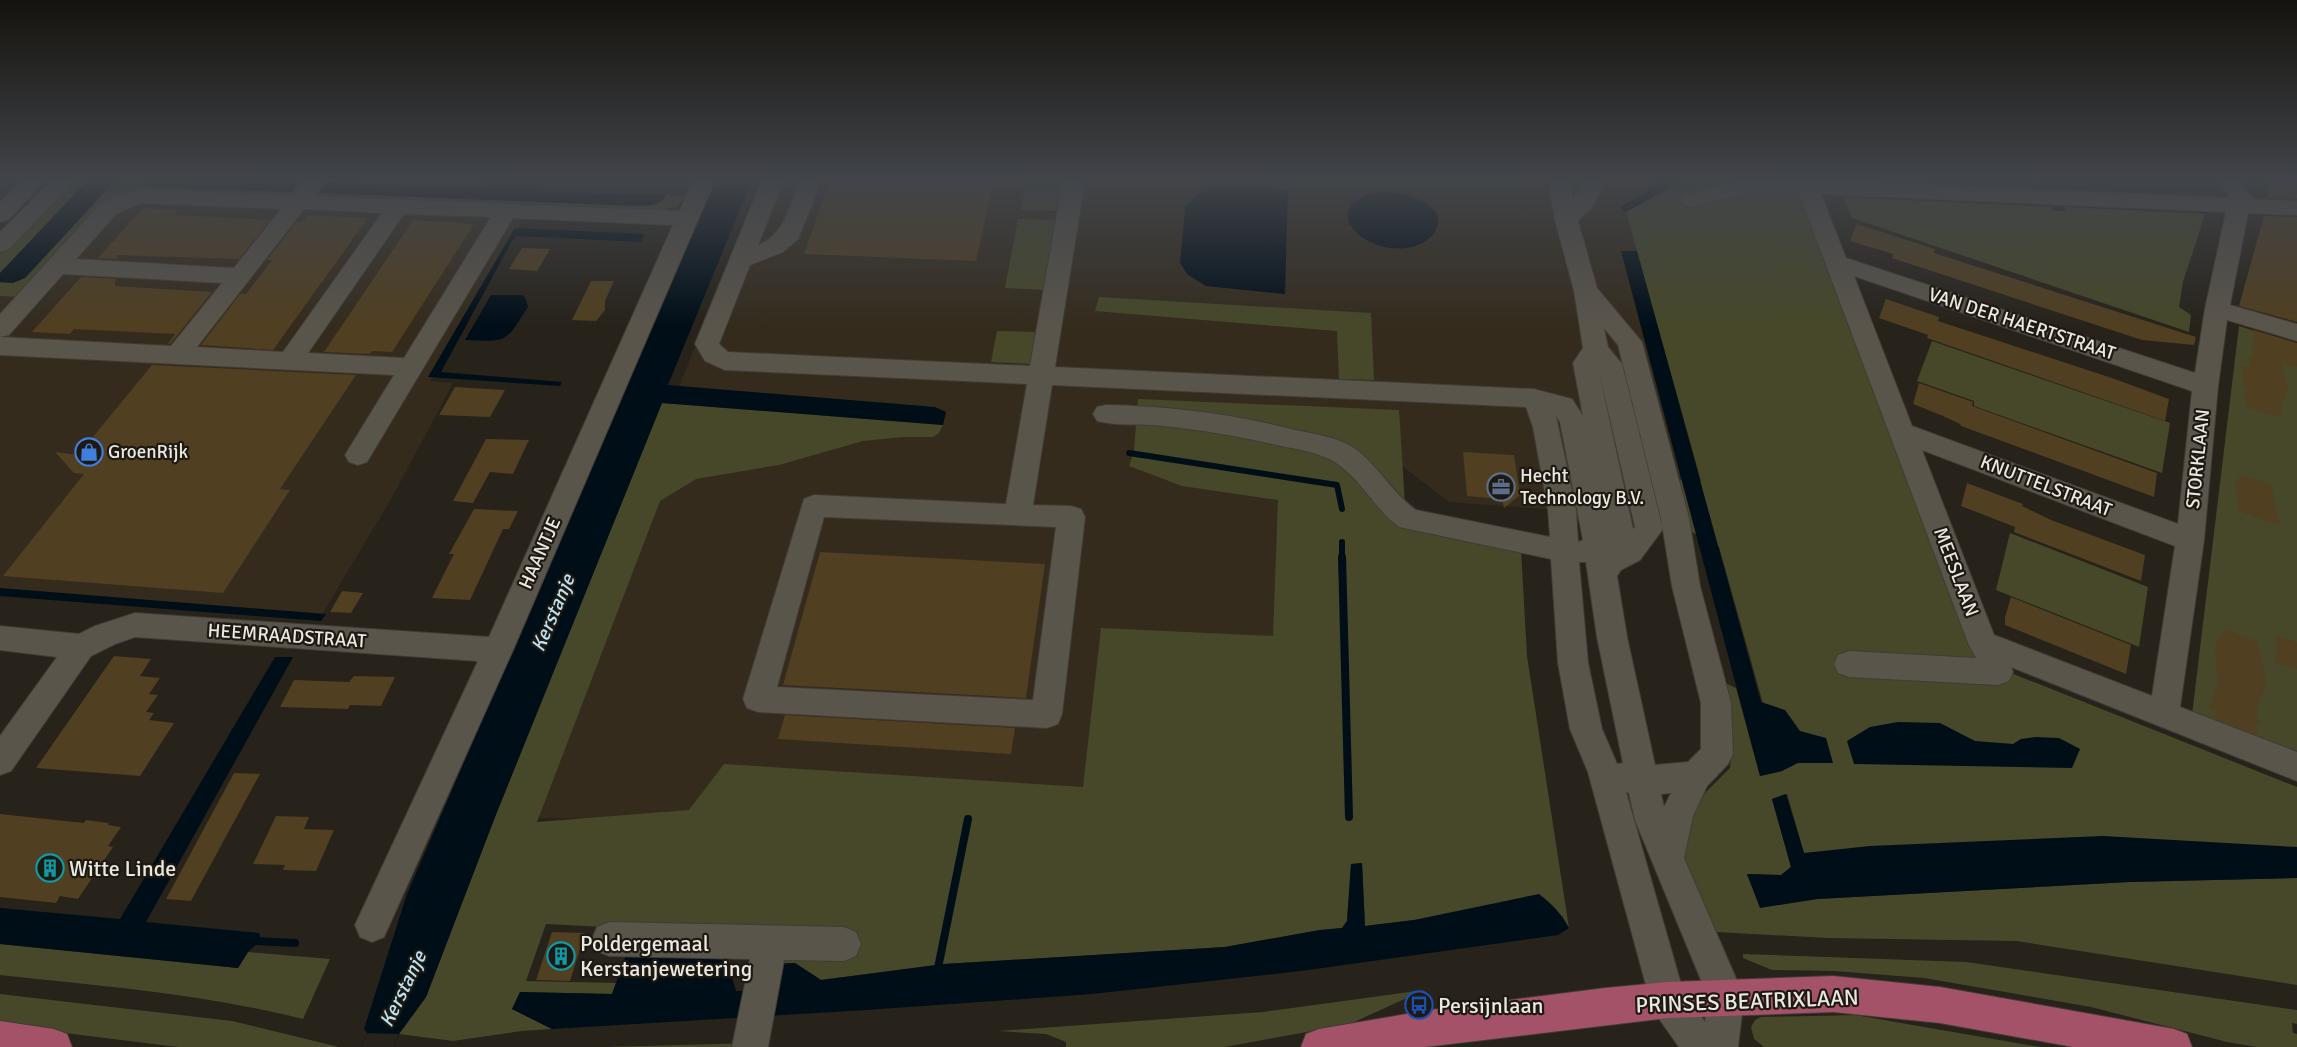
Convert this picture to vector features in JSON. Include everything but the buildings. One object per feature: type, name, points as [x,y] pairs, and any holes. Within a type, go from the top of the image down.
[{"type":"main road","name":"PRINSES BEATRIXLAAN","points":[[1319,1047],[1430,1028],[1668,1000],[1833,994],[1940,1005],[2174,1047]]},
{"type":"main road","points":[[0,1039],[54,1047]]},
{"type":"street","points":[[0,245],[16,229]]},
{"type":"street","points":[[0,329],[91,229]]},
{"type":"street","points":[[178,355],[277,229]]},
{"type":"street","points":[[290,361],[382,229]]},
{"type":"street","points":[[358,455],[495,229]]},
{"type":"street","name":"HAANTJE","points":[[372,925],[498,650],[683,229]]},
{"type":"street","points":[[753,229],[706,344],[709,352],[725,361],[1534,398],[1563,406],[1573,421],[1598,546],[1612,637],[1650,820],[1726,997],[1720,1047]]},
{"type":"street","points":[[741,260],[775,247],[790,234],[792,229]]},
{"type":"street","points":[[1018,514],[1066,229]]},
{"type":"street","points":[[1568,229],[1586,291],[1596,350],[1610,364],[1662,524],[1681,561],[1716,702],[1717,754],[1696,776],[1677,815],[1667,858]]},
{"type":"street","name":"MEESLAAN","points":[[1824,229],[1984,643],[1998,672],[1849,664]]},
{"type":"street","name":"STORKLAAN","points":[[2164,715],[2190,540],[2205,386],[2217,308],[2249,229]]},
{"type":"street","name":"VAN DER HAERTSTRAAT","points":[[1838,263],[2205,386]]},
{"type":"street","points":[[58,266],[240,276]]},
{"type":"street","points":[[1586,291],[1630,342],[1662,524]]},
{"type":"street","points":[[2217,308],[2297,333]]},
{"type":"street","points":[[0,346],[410,367]]},
{"type":"street","points":[[1106,414],[1143,414],[1244,428],[1328,448],[1344,456],[1358,468],[1395,511],[1409,519],[1566,558],[1612,540],[1619,530],[1585,363],[1596,350]]},
{"type":"street","points":[[1534,398],[1543,414],[1562,510],[1567,605],[1573,664],[1586,729],[1604,772],[1668,1000],[1701,1047]]},
{"type":"street","name":"KNUTTELSTRAAT","points":[[1902,432],[2190,540]]},
{"type":"street","points":[[814,506],[1018,514],[1071,518],[1047,714],[758,699],[814,506]]},
{"type":"street","points":[[1602,576],[1611,562],[1630,552],[1662,524]]},
{"type":"street","name":"HEEMRAADSTRAAT","points":[[81,646],[105,635],[135,625],[280,637],[498,650]]},
{"type":"street","points":[[0,638],[81,646],[0,761]]},
{"type":"street","points":[[1984,643],[2297,767]]},
{"type":"street","points":[[1604,772],[1641,781],[1696,776]]},
{"type":"street","points":[[609,939],[768,953],[844,944]]},
{"type":"street","points":[[752,1035],[768,953]]},
{"type":"shaded area","points":[[57,229],[518,229],[430,381],[453,383],[394,494],[320,618],[0,593],[0,289]]},
{"type":"shaded area","points":[[742,229],[1630,229],[1637,251],[1621,251],[1692,520],[1449,502],[1336,415],[1350,824],[496,818],[680,384]]},
{"type":"green space","points":[[22,229],[42,229],[0,273],[0,252]]},
{"type":"green space","points":[[70,229],[82,229],[19,297],[0,296],[0,282],[7,283],[25,278]]},
{"type":"green space","points":[[1016,229],[1053,229],[1043,290],[1005,288]]},
{"type":"green space","points":[[1631,229],[1815,229],[1986,663],[2297,787],[2297,849],[1804,853],[1787,794],[1772,799],[1791,867],[1781,875],[1747,874],[1760,907],[1817,899],[2129,882],[2297,878],[2297,985],[2016,941],[1828,938],[1716,932],[1682,871],[1682,840],[1694,811],[1705,793],[1730,768],[1732,745],[1725,683],[1736,688],[1760,776],[1782,771],[1719,547],[1627,496],[1600,495],[1596,477],[1701,481]]},
{"type":"green space","points":[[1884,229],[2200,229],[2183,282],[2179,307],[2191,315],[2189,332]]},
{"type":"green space","points":[[1099,297],[1371,313],[1374,380],[1339,379],[1337,331],[1095,311]]},
{"type":"green space","points":[[2239,326],[2297,344],[2297,766],[2191,723]]},
{"type":"green space","points":[[997,331],[1036,332],[1031,364],[991,362]]},
{"type":"green space","points":[[1932,341],[2170,423],[2162,473],[1974,406],[1974,401],[1917,381]]},
{"type":"green space","points":[[1138,399],[1399,410],[1405,504],[1417,530],[1433,535],[1521,549],[1527,656],[1569,928],[1562,916],[1414,920],[1365,926],[1362,863],[1351,864],[1347,921],[1342,928],[1320,930],[1225,947],[944,964],[821,980],[795,963],[771,963],[843,939],[546,924],[526,981],[616,983],[612,994],[520,992],[512,1009],[552,1029],[522,1031],[453,1041],[399,1034],[426,997],[495,817],[662,403],[943,425],[939,433],[933,437],[903,437],[863,441],[779,465],[696,479],[660,501],[537,822],[689,810],[724,764],[1083,787],[1101,628],[1273,636],[1278,500],[1182,486],[1129,466],[1134,451]]},
{"type":"green space","points":[[2010,533],[2148,587],[2139,647],[1996,590]]},
{"type":"green space","points":[[0,944],[238,968],[248,952],[330,959],[303,1019],[265,1010],[190,997],[0,975]]},
{"type":"green space","points":[[1743,954],[1966,962],[2297,1010],[2297,1024],[2292,1023],[2293,1033],[2297,1034],[2297,1047],[2257,1047],[2227,1042],[2091,1007],[1924,978],[1834,971],[1772,970],[1743,958]]},
{"type":"green space","points":[[1424,990],[1350,1024],[1225,1047],[1066,1047],[1066,1042],[1046,1034],[998,1031],[1263,1012]]},
{"type":"green space","points":[[0,994],[232,1021],[339,1047],[178,1047],[0,1025]]},
{"type":"green space","points":[[1855,1015],[2040,1047],[1764,1047],[1754,1039],[1751,1027],[1755,1020],[1761,1017]]},
{"type":"green space","points":[[755,1043],[755,1047],[603,1047]]},
{"type":"water","points":[[42,229],[71,229],[25,278],[13,283],[0,282],[0,273]]},
{"type":"water","points":[[514,229],[645,234],[641,242],[517,236],[512,241],[441,372],[562,382],[560,386],[428,377]]},
{"type":"water","name":"Kerstanje","points":[[695,229],[732,229],[668,385],[935,407],[946,412],[943,425],[662,403],[495,817],[426,997],[399,1034],[394,1047],[361,1047],[367,1033],[364,1029],[407,894]]},
{"type":"water","points":[[1183,229],[1287,229],[1285,294],[1206,286],[1187,274],[1180,263]]},
{"type":"water","points":[[1354,229],[1436,229],[1430,238],[1412,247],[1394,248],[1377,245],[1363,238]]},
{"type":"water","points":[[1621,251],[1637,251],[1761,702],[1785,710],[1800,731],[1826,738],[1833,763],[1798,763],[1782,771],[1760,776]]},
{"type":"water","points":[[491,295],[523,295],[528,307],[514,328],[504,338],[490,341],[465,340]]},
{"type":"water","points":[[0,588],[326,614],[321,621],[0,596]]},
{"type":"water","points":[[275,657],[293,657],[146,922],[259,933],[261,940],[248,952],[238,968],[0,944],[0,908],[120,919]]},
{"type":"water","points":[[1898,722],[1940,723],[1975,741],[2013,744],[2021,739],[2035,737],[2059,738],[2080,749],[2072,768],[1854,764],[1847,741],[1870,727]]},
{"type":"water","points":[[1786,794],[1804,853],[1870,846],[2103,836],[2297,847],[2297,878],[2129,882],[1817,899],[1760,908],[1747,874],[1781,875],[1791,867],[1772,799]]},
{"type":"water","points":[[1362,863],[1365,926],[1414,920],[1539,894],[1556,909],[1569,928],[1558,935],[1301,971],[1092,994],[552,1029],[512,1009],[520,992],[612,994],[627,952],[727,960],[736,991],[774,991],[781,964],[795,963],[821,980],[944,964],[1225,947],[1320,930],[1342,928],[1347,921],[1351,864]]},
{"type":"pier","points":[[367,1033],[399,1034],[394,1047],[361,1047]]},
{"type":"waterway","points":[[1129,453],[1337,485],[1342,509]]},
{"type":"waterway","points":[[1342,542],[1342,557]]},
{"type":"waterway","points":[[1342,557],[1349,817]]},
{"type":"waterway","points":[[937,973],[968,819]]},
{"type":"waterway","points":[[253,941],[295,943]]},
{"type":"place","name":"GroenRijk","points":[[89,452]]},
{"type":"place","name":"Hecht Technology B.V.","points":[[1501,487]]},
{"type":"place","name":"Witte Linde","points":[[50,868]]},
{"type":"place","name":"Poldergemaal Kerstanjewetering","points":[[561,956]]},
{"type":"place","name":"Persijnlaan","points":[[1419,1005]]}]
